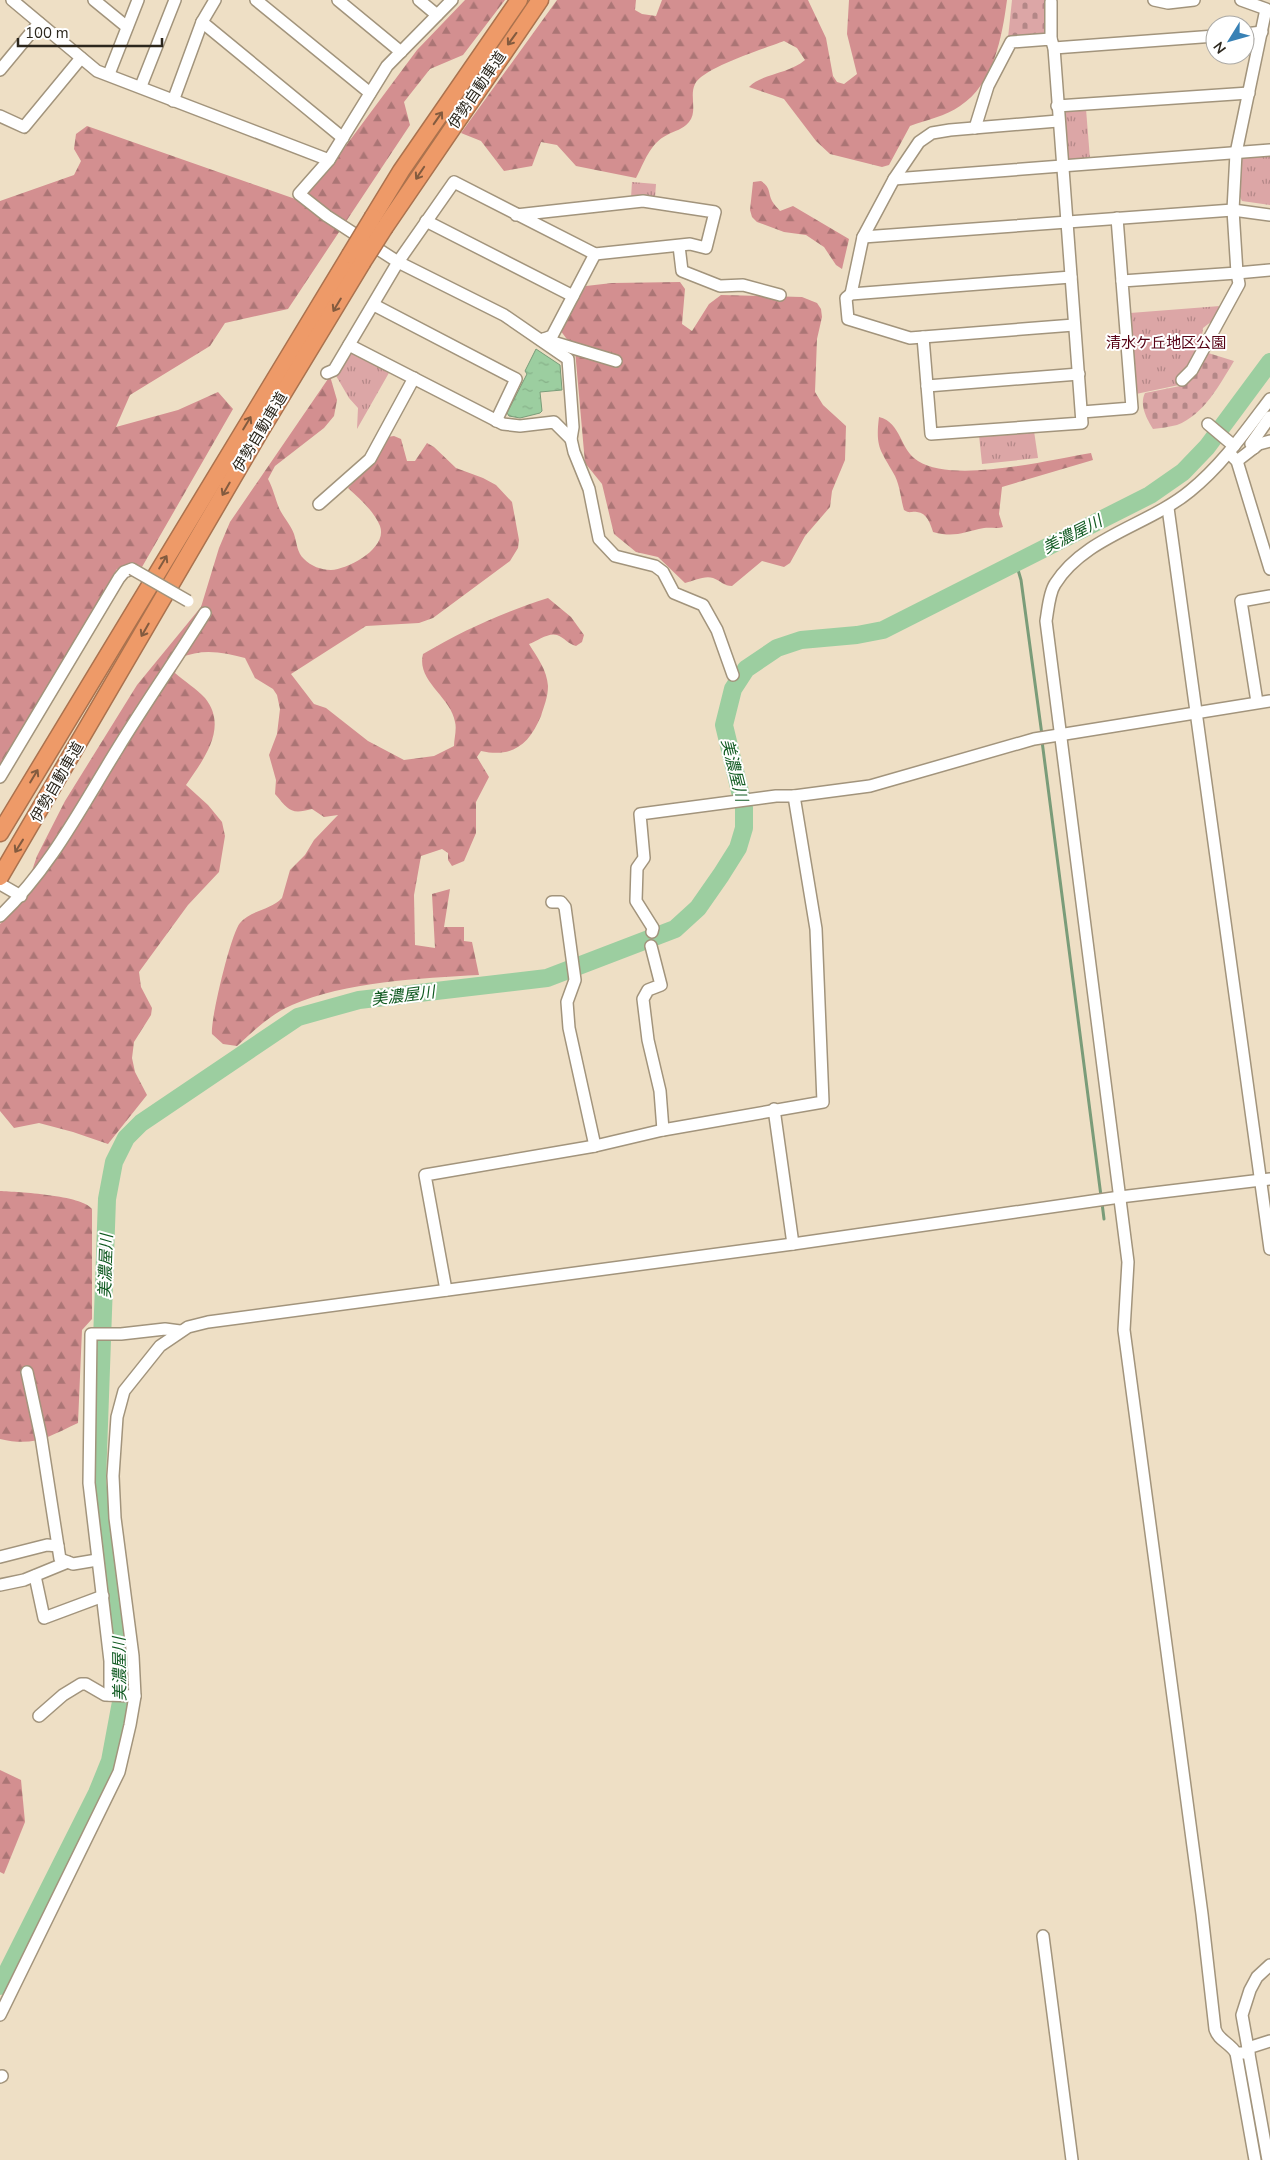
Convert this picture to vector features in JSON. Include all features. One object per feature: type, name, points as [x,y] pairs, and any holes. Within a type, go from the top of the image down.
[{"type":"highway","name":"伊勢自動車道","points":[[379,222],[401,171],[519,0]]},
{"type":"highway","name":"伊勢自動車道","points":[[0,833],[379,222],[540,0]]},
{"type":"highway","name":"伊勢自動車道","points":[[0,876],[258,435],[356,259]]},
{"type":"street","points":[[12,0],[97,71],[141,86],[329,160]]},
{"type":"street","points":[[94,0],[127,28]]},
{"type":"street","points":[[109,74],[138,0]]},
{"type":"street","points":[[141,86],[175,0]]},
{"type":"street","points":[[173,100],[202,22],[215,0]]},
{"type":"street","points":[[256,0],[370,93]]},
{"type":"street","points":[[338,0],[400,52]]},
{"type":"street","points":[[420,0],[437,15]]},
{"type":"street","points":[[452,0],[386,66],[329,160],[299,194],[327,216],[398,262],[504,315],[540,338],[616,361]]},
{"type":"street","points":[[1154,0],[1168,3],[1194,0]]},
{"type":"street","points":[[1182,380],[1192,370],[1239,284],[1233,210],[1236,153],[1262,32],[1268,14],[1262,6],[1241,0]]},
{"type":"street","points":[[923,337],[931,434],[1082,423],[1052,44],[1051,2]]},
{"type":"street","points":[[202,22],[342,138]]},
{"type":"street","points":[[0,70],[39,23]]},
{"type":"street","points":[[1255,33],[1262,32]]},
{"type":"street","points":[[975,128],[988,86],[1011,42],[1052,44],[1205,36]]},
{"type":"street","points":[[0,116],[24,127],[81,58]]},
{"type":"street","points":[[1057,106],[1249,93]]},
{"type":"street","points":[[851,294],[863,237],[894,179],[911,152],[926,136],[932,133],[975,128],[1058,122]]},
{"type":"street","points":[[894,179],[1270,150]]},
{"type":"street","points":[[327,373],[334,370],[398,262],[454,182],[516,215],[595,254],[690,244],[706,248],[715,212],[643,201],[516,215]]},
{"type":"street","points":[[863,237],[1233,210],[1270,215]]},
{"type":"street","points":[[1082,412],[1132,408],[1118,218]]},
{"type":"street","points":[[426,221],[573,296]]},
{"type":"street","points":[[679,246],[682,271],[720,286],[743,285],[780,295]]},
{"type":"street","points":[[540,338],[552,336],[595,254]]},
{"type":"street","points":[[1122,281],[1270,270]]},
{"type":"street","points":[[1071,278],[851,294],[846,298],[848,319],[904,338],[1074,325]]},
{"type":"street","points":[[374,305],[516,379],[496,421]]},
{"type":"street","points":[[540,338],[547,346],[568,359],[573,427],[571,439],[574,452],[589,489],[601,543],[615,556],[655,566],[663,572],[674,593],[703,605],[717,630],[733,674]]},
{"type":"street","points":[[349,345],[496,421],[513,426],[554,422],[571,439]]},
{"type":"street","points":[[927,386],[1078,374]]},
{"type":"street","points":[[319,504],[370,459],[414,378]]},
{"type":"street","points":[[1255,2160],[1236,2054],[1229,2043],[1219,2037],[1215,2029],[1201,1904],[1124,1330],[1128,1262],[1046,621],[1054,585],[1080,557],[1106,540],[1168,508],[1203,479],[1270,399]]},
{"type":"street","points":[[1255,449],[1251,444],[1270,417]]},
{"type":"street","points":[[1208,424],[1230,446],[1237,461],[1270,569]]},
{"type":"street","points":[[1237,461],[1255,449],[1259,444],[1270,441]]},
{"type":"street","points":[[1168,508],[1195,712],[1265,1180],[1270,1250]]},
{"type":"street","points":[[0,777],[124,572],[132,569],[188,601]]},
{"type":"street","points":[[1257,702],[1241,602],[1270,596]]},
{"type":"street","points":[[0,916],[21,896],[51,856],[157,684],[205,613]]},
{"type":"street","points":[[652,932],[653,928],[636,901],[637,868],[644,858],[640,814],[870,786],[1006,746],[1195,712],[1270,701]]},
{"type":"street","points":[[446,1290],[425,1176],[595,1146],[663,1130],[774,1109],[823,1102],[816,929],[794,796]]},
{"type":"street","points":[[0,884],[21,896]]},
{"type":"street","points":[[552,902],[561,902],[565,907],[574,980],[567,1002],[569,1028],[595,1146]]},
{"type":"street","points":[[651,946],[661,984],[648,990],[643,999],[648,1040],[660,1091],[663,1130]]},
{"type":"street","points":[[774,1109],[793,1244]]},
{"type":"street","points":[[0,2015],[119,1772],[133,1696],[132,1656],[115,1518],[113,1476],[117,1417],[124,1391],[160,1346],[180,1331],[208,1322],[793,1244],[1120,1197],[1265,1180]]},
{"type":"street","points":[[112,1695],[110,1660],[89,1483],[91,1334],[165,1329],[180,1331]]},
{"type":"street","points":[[27,1372],[41,1437],[60,1559],[73,1564],[97,1560]]},
{"type":"street","points":[[0,1557],[47,1545],[58,1546]]},
{"type":"street","points":[[0,1585],[35,1576],[68,1562]]},
{"type":"street","points":[[35,1576],[44,1618],[103,1596]]},
{"type":"street","points":[[39,1716],[63,1695],[80,1684],[86,1684],[112,1695],[133,1696]]},
{"type":"street","points":[[1043,1936],[1072,2160]]},
{"type":"street","points":[[1268,2160],[1243,2023],[1244,2006],[1257,1977],[1270,1965]]},
{"type":"street","points":[[1236,2054],[1270,2041]]},
{"type":"green space","points":[[465,0],[505,0],[463,55],[430,69],[404,102],[410,125],[288,309],[225,323],[210,346],[130,395],[116,427],[178,410],[218,392],[233,409],[142,567],[117,569],[0,769],[0,201],[74,175],[81,161],[74,149],[76,134],[87,126],[301,201],[333,163],[417,50]]},
{"type":"green space","points":[[557,0],[636,0],[635,10],[642,14],[656,16],[662,0],[808,0],[826,38],[833,76],[837,82],[844,84],[857,74],[847,34],[849,0],[1007,0],[999,44],[988,73],[981,85],[972,97],[960,106],[942,115],[910,126],[889,165],[882,167],[830,154],[816,141],[784,99],[749,87],[760,79],[791,68],[805,60],[797,48],[784,41],[721,65],[700,78],[693,89],[692,118],[684,127],[656,143],[636,178],[576,166],[557,145],[541,142],[532,166],[504,171],[481,141],[461,133]]},
{"type":"green space","points":[[1012,0],[1047,0],[1047,33],[1045,35],[1008,38]]},
{"type":"green space","points":[[1086,109],[1090,159],[1069,161],[1066,158],[1062,114],[1066,110]]},
{"type":"green space","points":[[1270,154],[1270,205],[1242,201],[1238,178],[1241,160],[1244,156]]},
{"type":"green space","points":[[761,181],[769,190],[772,201],[780,211],[793,206],[849,239],[842,269],[836,265],[824,247],[806,235],[784,232],[757,222],[752,217],[750,210],[753,182]]},
{"type":"green space","points":[[632,182],[656,184],[655,198],[631,198]]},
{"type":"green space","points":[[680,282],[685,289],[682,324],[692,331],[709,304],[721,295],[802,297],[817,303],[821,309],[822,317],[817,339],[815,392],[823,405],[846,426],[845,460],[832,491],[830,507],[805,536],[790,563],[784,567],[762,561],[732,586],[710,577],[685,583],[658,557],[636,552],[614,534],[602,484],[585,463],[575,350],[560,330],[586,286],[612,283]]},
{"type":"green space","name":"清水ケ丘地区公園","points":[[1220,306],[1212,321],[1203,328],[1196,356],[1189,367],[1178,378],[1179,385],[1136,394],[1130,313]]},
{"type":"green space","points":[[1205,352],[1234,361],[1217,389],[1203,406],[1187,420],[1177,425],[1153,429],[1143,407],[1145,393],[1180,386]]},
{"type":"green space","points":[[355,353],[390,371],[357,429],[358,408],[349,398],[335,374],[348,355]]},
{"type":"green space","points":[[330,376],[337,400],[334,416],[324,428],[275,466],[268,479],[279,508],[293,531],[302,557],[313,566],[331,570],[339,569],[357,561],[373,549],[381,534],[380,526],[366,505],[348,488],[376,458],[387,437],[394,436],[401,439],[407,461],[415,461],[427,443],[434,447],[456,468],[496,485],[512,502],[519,540],[518,548],[510,561],[433,618],[419,623],[366,626],[291,674],[314,704],[326,708],[368,741],[404,760],[434,756],[454,746],[456,725],[452,713],[424,672],[422,664],[423,654],[484,622],[548,598],[571,617],[584,635],[582,642],[576,646],[554,634],[529,644],[544,669],[548,686],[546,701],[536,726],[525,742],[518,747],[502,753],[481,751],[477,757],[489,777],[476,802],[476,833],[464,861],[452,866],[448,860],[448,853],[442,849],[421,856],[414,895],[415,945],[435,948],[432,894],[450,889],[444,927],[464,927],[464,941],[472,942],[479,975],[383,982],[313,997],[277,1013],[237,1046],[223,1044],[212,1034],[214,1013],[222,977],[236,930],[240,923],[250,915],[282,898],[290,870],[305,855],[314,840],[338,815],[324,817],[312,809],[290,810],[275,794],[276,780],[269,755],[277,734],[280,709],[277,695],[273,689],[255,678],[245,658],[212,652],[188,655],[180,658],[175,673],[205,698],[212,709],[215,721],[211,743],[200,765],[186,785],[208,805],[222,822],[225,836],[219,872],[188,905],[139,972],[141,987],[152,1008],[151,1015],[134,1042],[132,1058],[135,1072],[147,1095],[108,1144],[39,1123],[14,1128],[0,1111],[0,924],[21,903],[37,856],[65,801],[137,685],[201,607],[219,548],[230,522]]},
{"type":"green space","points":[[879,417],[892,425],[912,456],[918,461],[934,468],[977,470],[1002,468],[1091,453],[1093,460],[1002,487],[999,514],[1003,527],[984,528],[964,533],[941,534],[933,532],[928,519],[923,514],[904,510],[897,480],[880,449],[878,436]]},
{"type":"green space","points":[[1034,431],[1038,458],[982,464],[979,435]]},
{"type":"green space","points":[[0,1191],[63,1197],[86,1204],[92,1209],[92,1319],[82,1330],[78,1423],[49,1436],[32,1441],[22,1442],[0,1439]]},
{"type":"green space","points":[[0,1770],[21,1780],[25,1822],[4,1874],[0,1872]]},
{"type":"water","points":[[536,349],[560,365],[562,390],[540,392],[542,411],[540,413],[520,418],[509,416],[507,413],[527,374],[525,371]]},
{"type":"waterway","name":"美濃屋川","points":[[0,1986],[97,1793],[110,1761],[121,1702],[119,1641],[97,1481],[107,1199],[114,1162],[126,1138],[141,1123],[298,1017],[359,1000],[547,978],[675,929],[698,908],[721,875],[738,848],[744,828],[744,808],[724,725],[733,689],[746,669],[777,648],[801,640],[857,635],[883,630],[1150,495],[1183,472],[1207,447],[1270,362]]},
{"type":"waterway","points":[[1016,563],[1021,580],[1042,735]]},
{"type":"waterway","points":[[1042,741],[1101,1196]]},
{"type":"waterway","points":[[1102,1203],[1104,1219]]}]
